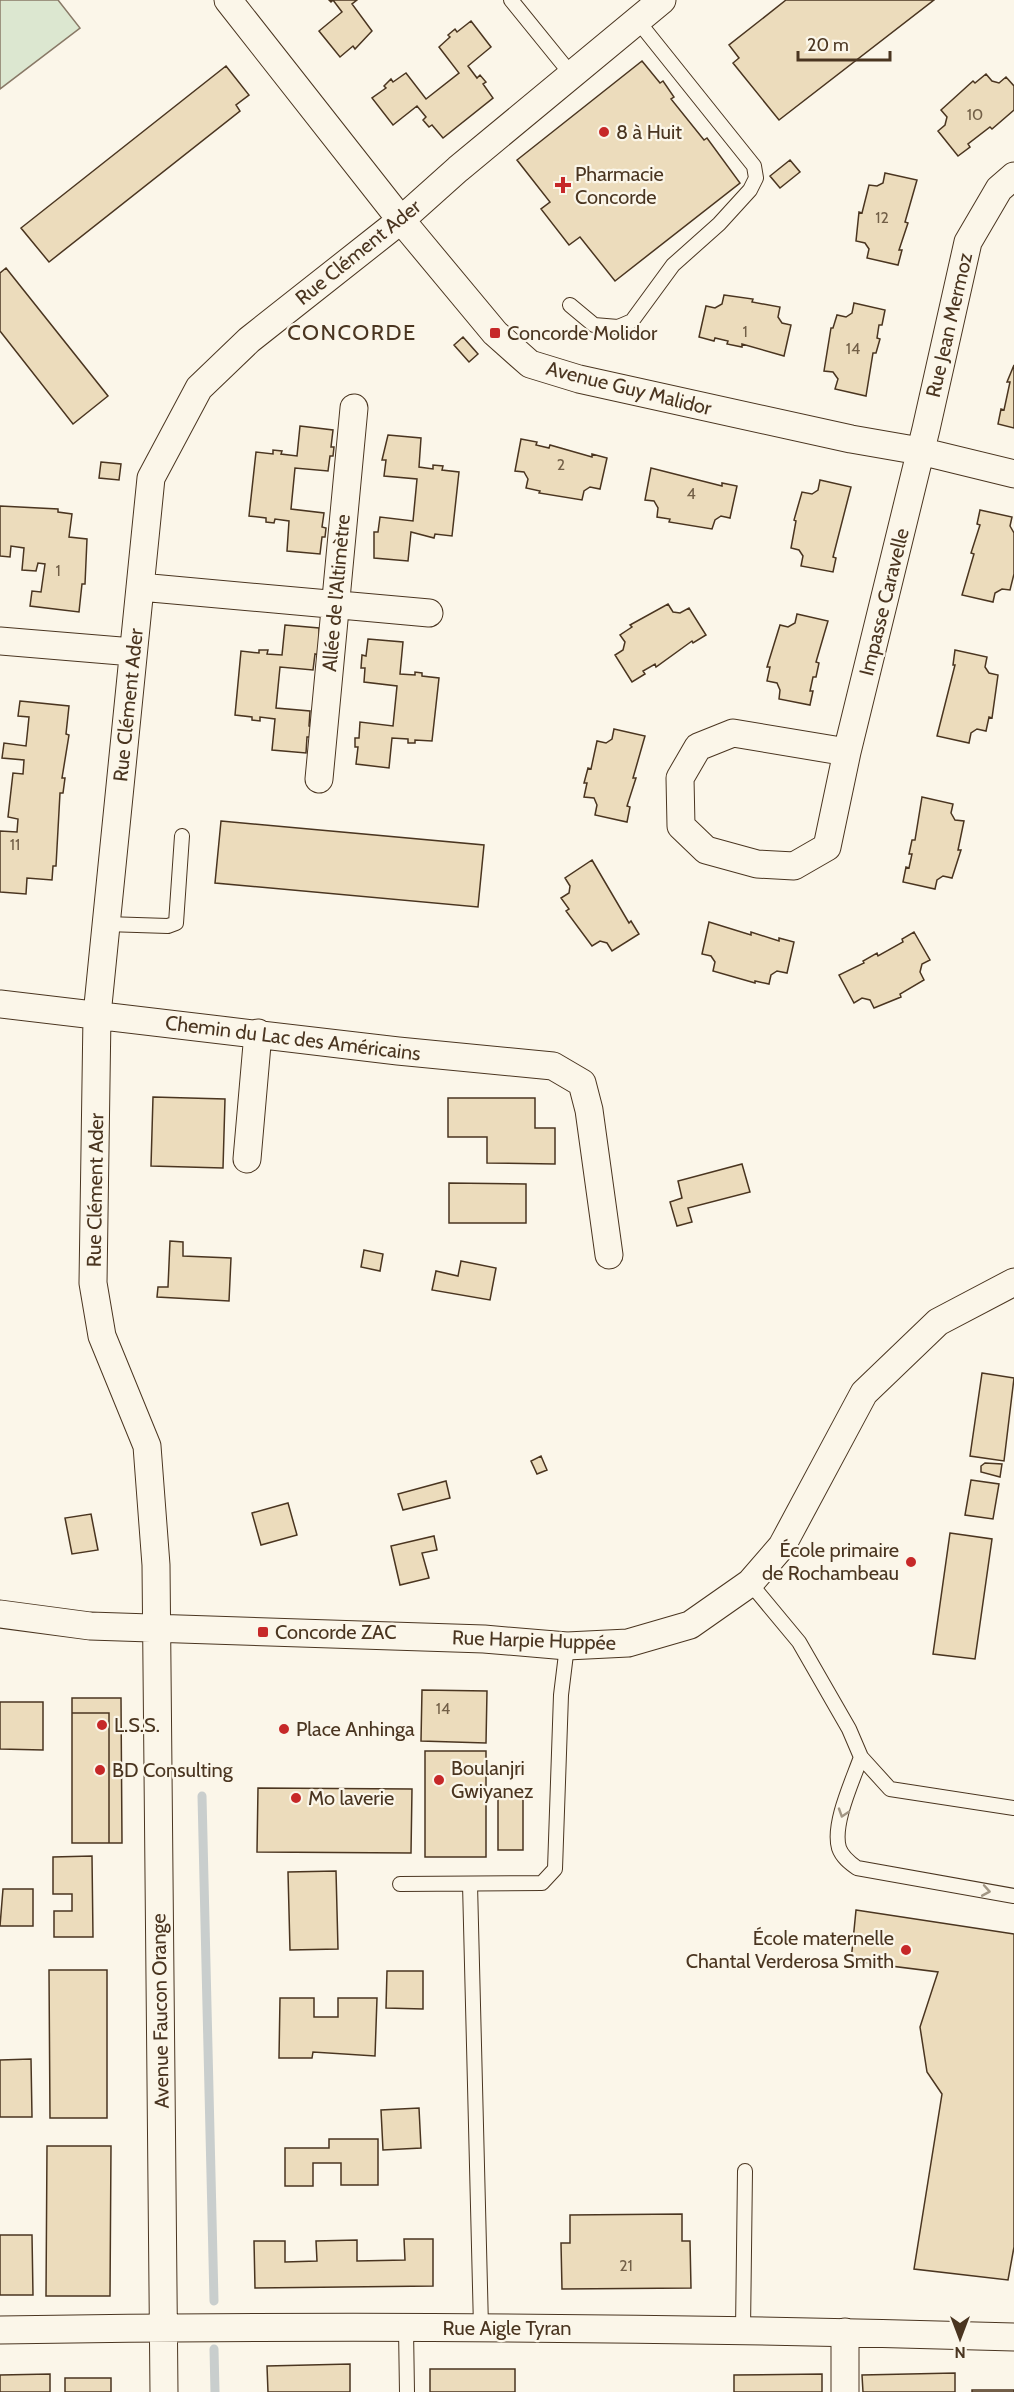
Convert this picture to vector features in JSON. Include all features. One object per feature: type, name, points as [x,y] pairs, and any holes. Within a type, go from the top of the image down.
[{"type":"street","name":"Avenue Guy Malidor","points":[[228,0],[401,220],[495,333],[530,364],[590,382],[839,437],[920,451],[1014,474]]},
{"type":"street","name":"Rue Clément Ader","points":[[155,1629],[156,1565],[147,1446],[102,1336],[93,1283],[98,1015],[132,652],[151,478],[199,388],[249,340],[401,220],[571,74],[662,0]]},
{"type":"street","name":"Rue Jean Mermoz","points":[[920,451],[968,242],[999,189],[1014,176]]},
{"type":"street","name":"Allée de l'Altimètre","points":[[319,779],[354,408]]},
{"type":"street","name":"Impasse Caravelle","points":[[847,752],[733,733],[698,747],[680,778],[681,826],[706,850],[757,864],[794,866],[827,847],[847,752],[920,451]]},
{"type":"street","points":[[140,587],[429,612]]},
{"type":"street","points":[[0,641],[132,652]]},
{"type":"street","name":"Chemin du Lac des Américains","points":[[0,1004],[398,1051],[553,1066],[582,1083],[590,1110],[609,1255]]},
{"type":"street","points":[[247,1159],[258,1033]]},
{"type":"street","name":"Rue Harpie Huppée","points":[[0,1614],[90,1626],[484,1639],[567,1646],[628,1643],[690,1625],[750,1583],[782,1546],[864,1393],[938,1322],[1014,1282]]},
{"type":"street","name":"Avenue Faucon Orange","points":[[155,1629],[164,2392]]},
{"type":"street","name":"Rue Aigle Tyran","points":[[0,2330],[481,2327],[743,2330],[1014,2337]]},
{"type":"street","points":[[845,2332],[845,2392]]},
{"type":"lane","points":[[511,0],[571,74]]},
{"type":"lane","points":[[570,305],[594,325],[618,327],[632,321],[673,265],[719,224],[750,190],[756,178],[754,166],[637,20]]},
{"type":"lane","points":[[106,924],[168,926],[176,923],[182,837]]},
{"type":"lane","points":[[750,1583],[799,1642],[849,1729],[861,1757],[890,1789],[1014,1808]]},
{"type":"lane","points":[[400,1884],[542,1883],[555,1869],[561,1695],[567,1646]]},
{"type":"lane","points":[[861,1757],[838,1829],[839,1848],[847,1861],[857,1868],[1014,1896]]},
{"type":"lane","points":[[470,1884],[481,2327]]},
{"type":"lane","points":[[743,2330],[744,2171]]},
{"type":"lane","points":[[406,2329],[407,2392]]},
{"type":"green space","points":[[0,0],[58,0],[80,28],[0,89]]},
{"type":"building","points":[[333,0],[357,0],[352,4],[372,31],[355,49],[353,46],[340,57],[319,31],[342,12]]},
{"type":"building","points":[[786,0],[934,0],[779,120],[733,63],[739,58],[729,45]]},
{"type":"building","points":[[471,21],[491,47],[468,66],[477,78],[480,75],[486,82],[483,84],[493,98],[443,138],[432,125],[429,127],[423,120],[426,117],[417,106],[393,125],[372,98],[386,88],[384,86],[391,79],[393,82],[406,73],[426,99],[459,73],[439,47],[455,29],[457,32]]},
{"type":"building","points":[[642,61],[660,83],[663,81],[674,97],[671,99],[704,140],[707,138],[740,183],[615,281],[580,237],[569,245],[541,209],[550,202],[517,160]]},
{"type":"building","points":[[226,66],[249,95],[236,105],[240,111],[49,262],[21,228]]},
{"type":"building","points":[[986,74],[992,81],[999,83],[1006,77],[1014,86],[1014,110],[992,129],[990,127],[968,144],[970,147],[958,156],[938,131],[945,125],[947,117],[941,110],[973,81],[975,83]]},
{"type":"building","points":[[790,160],[800,172],[780,188],[770,176]]},
{"type":"building","points":[[885,173],[917,180],[905,222],[908,223],[899,250],[902,250],[898,265],[867,258],[869,249],[865,243],[856,241],[859,212],[862,213],[869,185],[877,186],[883,183]]},
{"type":"building","points":[[6,268],[108,396],[73,424],[0,331],[0,273]]},
{"type":"building","points":[[724,295],[753,299],[752,302],[780,307],[778,317],[782,323],[791,325],[784,356],[742,344],[742,347],[727,344],[728,341],[715,338],[714,341],[699,337],[706,306],[715,308],[722,304]]},
{"type":"building","points":[[854,303],[885,310],[882,325],[879,325],[877,338],[880,339],[876,353],[873,353],[866,396],[835,389],[838,379],[833,372],[824,371],[831,328],[833,328],[837,315],[846,317],[852,313]]},
{"type":"building","points":[[463,337],[478,354],[469,362],[454,345]]},
{"type":"building","points":[[1014,365],[1014,428],[998,424],[1001,409],[1004,410],[1010,382],[1007,382]]},
{"type":"building","points":[[300,426],[333,430],[331,447],[334,447],[333,456],[330,456],[328,471],[295,468],[291,509],[324,513],[322,527],[326,528],[325,537],[322,537],[320,554],[287,551],[289,521],[275,519],[274,523],[266,522],[266,518],[249,516],[256,452],[273,454],[273,450],[282,451],[281,454],[297,456]]},
{"type":"building","points":[[388,435],[421,438],[419,467],[433,469],[433,465],[443,466],[442,470],[459,472],[452,536],[435,534],[434,538],[411,532],[408,561],[374,558],[374,532],[378,532],[380,517],[413,521],[417,479],[384,476],[386,460],[382,460]]},
{"type":"building","points":[[521,439],[537,442],[536,445],[549,448],[550,445],[592,457],[592,454],[607,458],[600,489],[590,487],[584,491],[582,500],[539,493],[540,491],[526,488],[528,479],[524,472],[515,471]]},
{"type":"building","points":[[101,462],[121,464],[119,480],[99,478]]},
{"type":"building","points":[[651,468],[722,486],[722,483],[737,486],[730,518],[721,516],[715,520],[712,529],[669,522],[670,519],[657,517],[658,508],[654,501],[645,500]]},
{"type":"building","points":[[820,480],[851,487],[833,557],[836,558],[833,572],[801,566],[803,556],[799,550],[791,548],[796,521],[794,520],[802,492],[812,494],[818,490]]},
{"type":"building","points":[[0,506],[58,509],[58,512],[72,514],[69,537],[87,539],[85,584],[82,584],[79,612],[30,606],[32,591],[41,592],[45,564],[38,563],[36,571],[22,570],[24,548],[11,546],[10,557],[0,556]]},
{"type":"building","points":[[980,510],[1012,517],[1010,526],[1014,533],[1014,574],[1010,590],[1002,589],[995,593],[993,602],[962,595],[974,554],[971,553],[980,525],[977,524]]},
{"type":"building","points":[[668,604],[673,612],[680,613],[689,608],[706,635],[693,643],[692,641],[656,667],[655,664],[643,671],[645,674],[632,682],[615,655],[623,650],[625,642],[620,635],[632,627],[630,625]]},
{"type":"building","points":[[797,614],[828,621],[816,662],[819,663],[810,691],[813,691],[810,705],[779,699],[780,690],[777,683],[767,681],[770,667],[767,667],[780,625],[788,627],[795,623]]},
{"type":"building","points":[[285,625],[319,628],[320,655],[315,654],[313,670],[280,667],[276,708],[310,711],[309,726],[312,727],[311,737],[307,737],[306,753],[272,750],[275,719],[260,717],[260,721],[252,720],[252,717],[235,715],[241,651],[259,653],[259,650],[268,650],[267,654],[282,655]]},
{"type":"building","points":[[368,639],[403,642],[400,674],[415,675],[415,672],[422,673],[422,676],[439,678],[432,741],[415,740],[415,743],[408,743],[408,739],[392,738],[389,768],[356,764],[358,747],[355,747],[355,738],[359,738],[360,722],[393,726],[397,686],[364,682],[365,668],[361,668],[362,655],[366,656]]},
{"type":"building","points":[[955,650],[987,657],[985,667],[989,673],[998,675],[992,718],[989,717],[986,731],[977,729],[971,733],[969,743],[937,736],[955,665],[953,665]]},
{"type":"building","points":[[20,701],[69,706],[66,734],[69,735],[62,778],[65,778],[63,793],[60,793],[56,866],[53,866],[52,880],[27,878],[26,894],[0,892],[0,831],[17,832],[18,819],[8,817],[13,773],[23,774],[24,760],[2,758],[4,743],[26,746],[29,717],[18,716]]},
{"type":"building","points":[[614,729],[645,736],[627,806],[630,807],[627,822],[595,815],[597,805],[594,798],[584,797],[587,783],[584,783],[588,768],[591,769],[597,741],[606,743],[612,739]]},
{"type":"building","points":[[922,797],[953,804],[951,813],[955,820],[964,821],[958,850],[961,850],[952,878],[943,876],[937,880],[935,889],[903,882],[906,867],[909,868],[912,854],[909,854],[912,840],[915,840]]},
{"type":"building","points":[[221,821],[484,845],[478,907],[215,883]]},
{"type":"building","points":[[592,860],[629,923],[631,921],[639,934],[612,951],[607,943],[600,941],[592,946],[566,911],[569,909],[561,898],[569,893],[570,886],[565,878]]},
{"type":"building","points":[[709,922],[751,935],[751,932],[779,941],[779,938],[794,942],[787,973],[777,971],[771,975],[769,984],[755,981],[755,983],[713,971],[715,962],[711,956],[702,954]]},
{"type":"building","points":[[914,932],[930,960],[922,964],[920,972],[924,980],[900,994],[901,997],[874,1008],[870,1000],[862,998],[854,1003],[839,975],[864,963],[863,961],[877,953],[878,956],[903,942],[902,939]]},
{"type":"building","points":[[153,1097],[225,1099],[223,1168],[151,1166]]},
{"type":"building","points":[[448,1098],[535,1098],[535,1128],[555,1128],[555,1164],[487,1163],[487,1137],[448,1137]]},
{"type":"building","points":[[742,1164],[750,1192],[688,1208],[692,1222],[677,1226],[670,1202],[682,1198],[678,1181]]},
{"type":"building","points":[[449,1183],[526,1184],[526,1223],[449,1223]]},
{"type":"building","points":[[170,1241],[183,1242],[183,1256],[231,1258],[229,1301],[157,1297],[158,1287],[168,1287]]},
{"type":"building","points":[[364,1250],[383,1254],[380,1271],[361,1267]]},
{"type":"building","points":[[461,1261],[496,1268],[490,1300],[432,1290],[436,1271],[458,1276]]},
{"type":"building","points":[[982,1373],[1014,1378],[1004,1461],[970,1456]]},
{"type":"building","points":[[541,1456],[547,1470],[537,1474],[531,1461]]},
{"type":"building","points":[[985,1463],[1002,1464],[1000,1477],[981,1472],[981,1466]]},
{"type":"building","points":[[971,1480],[999,1484],[993,1519],[965,1515]]},
{"type":"building","points":[[446,1481],[450,1498],[403,1510],[398,1494]]},
{"type":"building","points":[[288,1503],[297,1535],[261,1545],[252,1513]]},
{"type":"building","points":[[91,1514],[98,1550],[72,1554],[65,1518]]},
{"type":"building","points":[[950,1533],[992,1539],[975,1659],[933,1654]]},
{"type":"building","points":[[434,1536],[437,1550],[422,1553],[429,1578],[400,1585],[391,1546]]},
{"type":"building","points":[[422,1690],[487,1691],[486,1743],[421,1741]]},
{"type":"building","points":[[72,1698],[121,1698],[122,1843],[109,1843],[109,1713],[72,1713]]},
{"type":"building","points":[[0,1702],[43,1702],[43,1750],[0,1749]]},
{"type":"building","points":[[72,1713],[109,1713],[109,1843],[72,1843]]},
{"type":"building","points":[[425,1751],[486,1751],[486,1857],[425,1857]]},
{"type":"building","points":[[258,1788],[412,1789],[411,1853],[257,1852]]},
{"type":"building","points":[[498,1790],[523,1791],[523,1850],[498,1850]]},
{"type":"building","points":[[92,1856],[93,1937],[54,1937],[54,1911],[72,1911],[72,1894],[53,1894],[53,1857]]},
{"type":"building","points":[[336,1871],[338,1949],[290,1950],[288,1872]]},
{"type":"building","points":[[3,1889],[33,1889],[33,1926],[0,1926]]},
{"type":"building","points":[[856,1910],[1014,1934],[1014,2247],[1008,2280],[914,2269],[942,2094],[927,2072],[920,2027],[938,1972],[851,1961]]},
{"type":"building","points":[[49,1970],[107,1970],[107,2118],[50,2118]]},
{"type":"building","points":[[387,1971],[423,1971],[423,2009],[386,2008]]},
{"type":"building","points":[[280,1998],[314,1998],[314,2017],[338,2017],[338,1998],[377,1998],[375,2056],[313,2052],[312,2058],[279,2058]]},
{"type":"building","points":[[31,2059],[32,2117],[0,2117],[0,2060]]},
{"type":"building","points":[[419,2108],[421,2148],[383,2150],[381,2110]]},
{"type":"building","points":[[329,2139],[378,2139],[378,2185],[341,2185],[341,2163],[313,2163],[313,2186],[285,2186],[285,2148],[329,2148]]},
{"type":"building","points":[[47,2146],[111,2146],[110,2296],[46,2296]]},
{"type":"building","points":[[682,2214],[682,2241],[690,2241],[691,2288],[562,2289],[561,2243],[570,2243],[570,2215]]},
{"type":"building","points":[[0,2235],[32,2235],[33,2295],[0,2295]]},
{"type":"building","points":[[404,2239],[433,2239],[433,2286],[255,2288],[254,2241],[285,2241],[285,2262],[317,2261],[316,2241],[357,2240],[357,2261],[405,2260]]},
{"type":"building","points":[[350,2364],[350,2392],[268,2392],[267,2366]]},
{"type":"building","points":[[430,2369],[515,2369],[515,2392],[430,2392]]},
{"type":"building","points":[[955,2373],[955,2392],[863,2392],[862,2375]]},
{"type":"building","points":[[50,2374],[50,2392],[0,2392],[0,2375]]},
{"type":"building","points":[[822,2374],[822,2392],[734,2392],[734,2375]]},
{"type":"building","points":[[65,2378],[111,2378],[111,2392],[65,2392]]},
{"type":"building","points":[[972,2390],[1014,2390],[1014,2392],[972,2392]]},
{"type":"waterway","points":[[202,1796],[214,2301]]},
{"type":"waterway","points":[[214,2349],[215,2392]]},
{"type":"place","name":"8 à Huit","points":[[604,132]]},
{"type":"place","name":"Pharmacie Concorde","points":[[563,185]]},
{"type":"place","name":"Concorde Molidor","points":[[495,333]]},
{"type":"place","name":"École primaire de Rochambeau","points":[[911,1562]]},
{"type":"place","name":"Concorde ZAC","points":[[263,1632]]},
{"type":"place","name":"L.S.S.","points":[[102,1725]]},
{"type":"place","name":"Place Anhinga","points":[[284,1729]]},
{"type":"place","name":"BD Consulting","points":[[100,1770]]},
{"type":"place","name":"Boulanjri Gwiyanez","points":[[439,1780]]},
{"type":"place","name":"Mo laverie","points":[[296,1798]]},
{"type":"place","name":"École maternelle Chantal Verderosa Smith","points":[[906,1950]]},
{"type":"district","name":"CONCORDE","points":[[352,332]]}]
